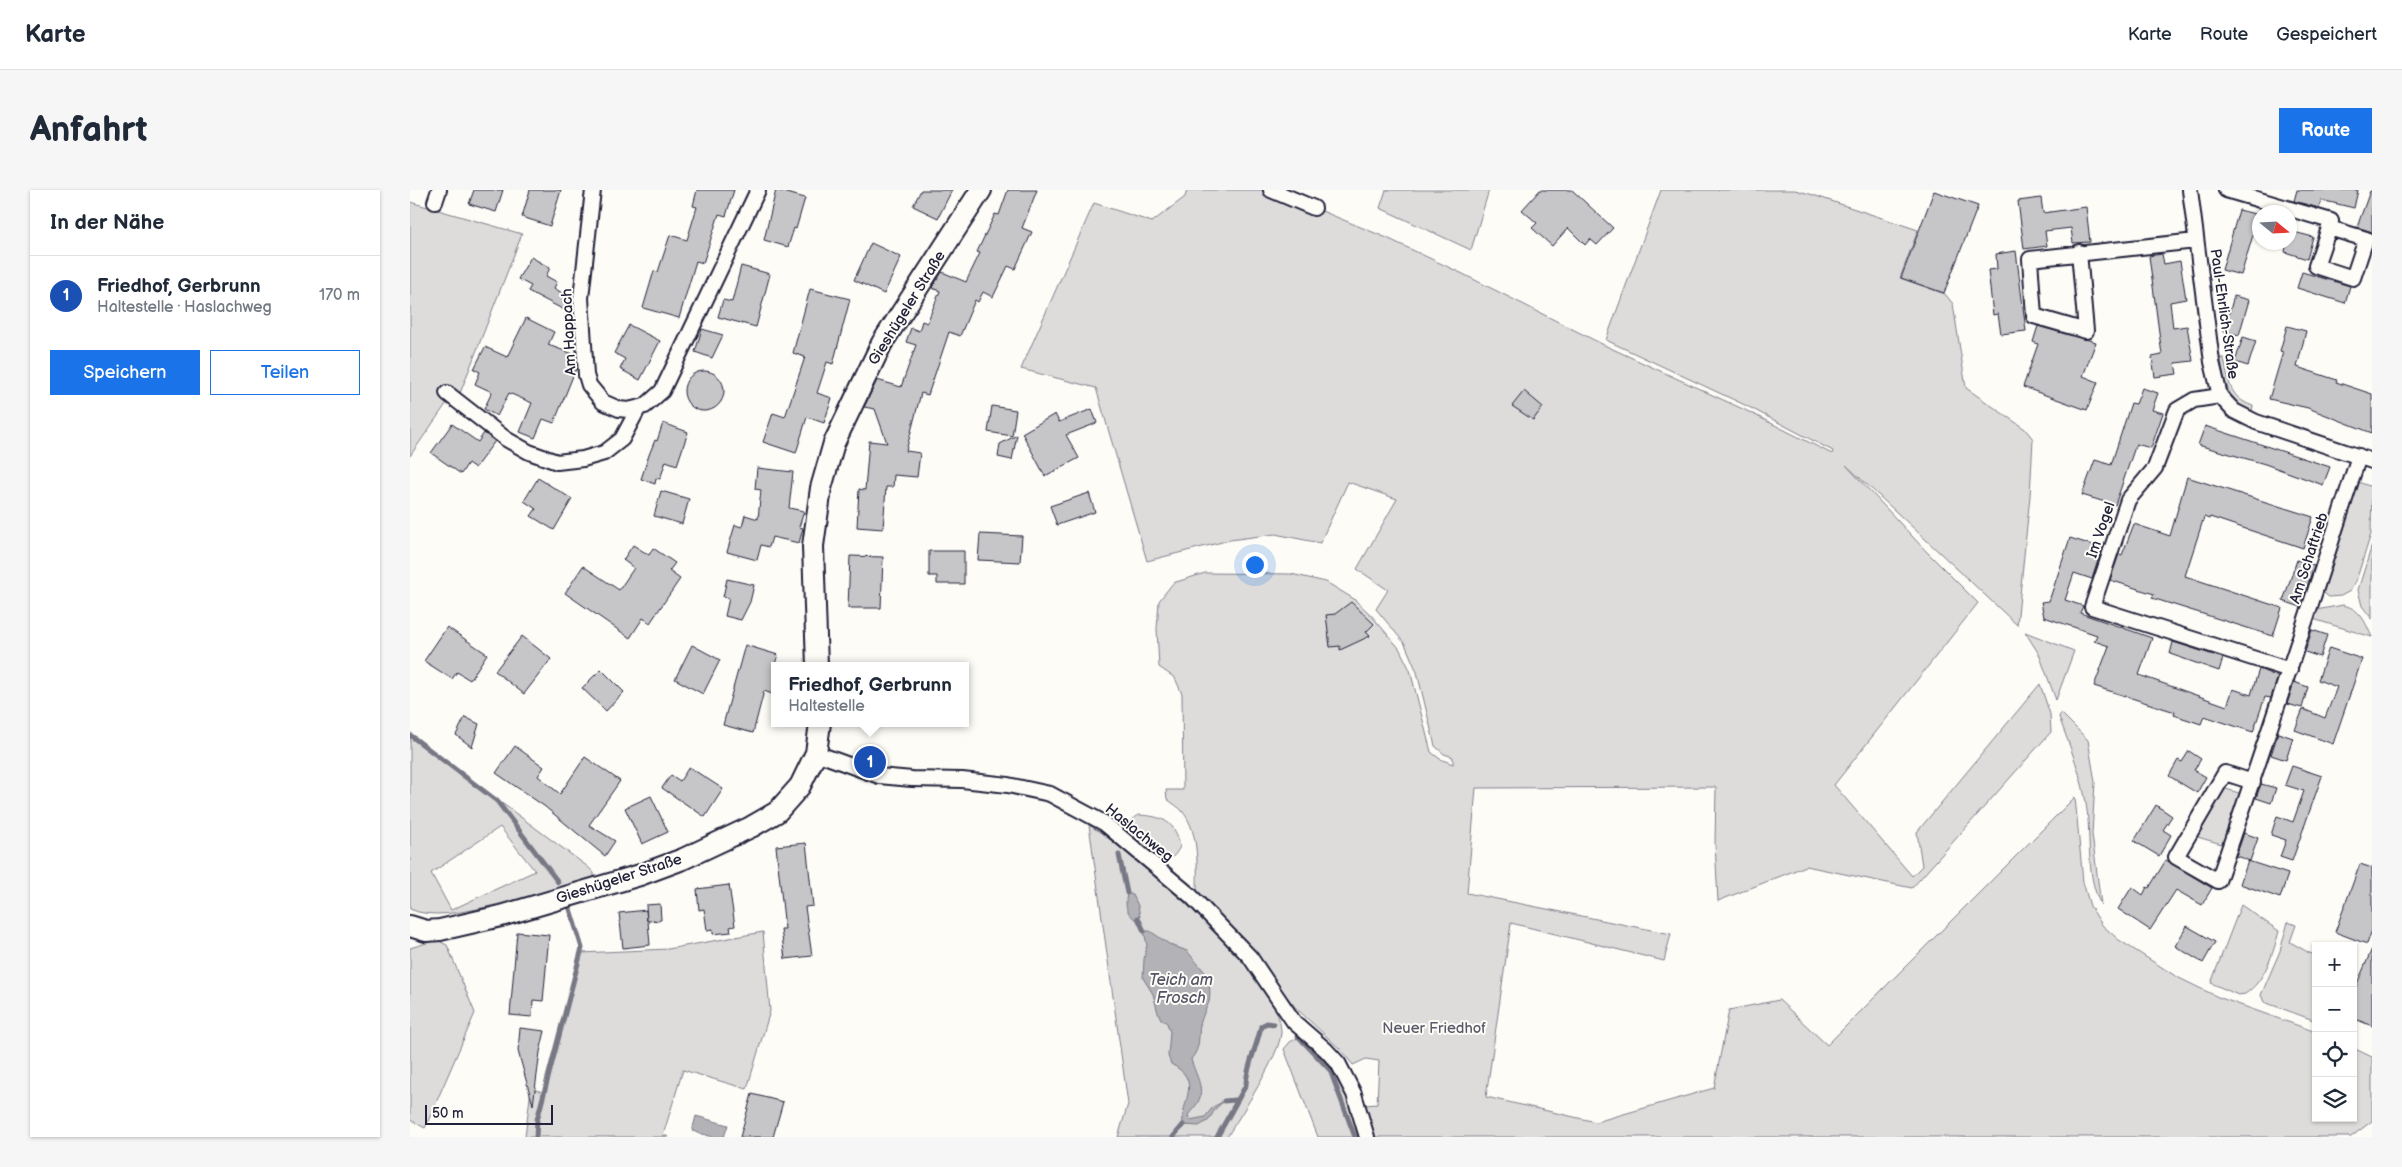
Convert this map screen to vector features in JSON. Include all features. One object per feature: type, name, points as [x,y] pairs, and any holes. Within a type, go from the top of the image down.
[{"type":"street","name":"Am Happach","points":[[593,190],[581,298],[586,374],[594,393],[603,402],[619,409],[638,409]]},
{"type":"street","points":[[447,393],[506,439],[529,452],[557,462],[583,459],[604,453],[622,439],[638,409],[653,401],[662,391],[758,190]]},
{"type":"street","name":"Gieshügeler Straße","points":[[818,662],[813,546],[821,488],[834,443],[882,343],[981,190]]},
{"type":"street","points":[[1271,190],[1314,208]]},
{"type":"street","name":"Paul-Ehrlich-Straße","points":[[2190,190],[2212,362],[2220,396],[2234,411],[2256,422],[2365,458]]},
{"type":"street","points":[[2226,190],[2330,220],[2328,228]]},
{"type":"street","points":[[2079,252],[2086,332],[2034,316],[2030,259],[2079,252],[2196,240]]},
{"type":"street","name":"Im Vogel","points":[[2220,396],[2194,400],[2177,410],[2155,468],[2128,500],[2092,607],[2290,670]]},
{"type":"street","name":"Am Schaftrieb","points":[[2253,782],[2225,773],[2176,857],[2218,881],[2253,782],[2290,670],[2365,458]]},
{"type":"street","name":"Gieshügeler Straße","points":[[415,930],[446,929],[640,875],[683,859],[751,827],[777,812],[800,786],[816,753],[819,727]]},
{"type":"street","name":"Haslachweg","points":[[816,753],[879,776],[962,780],[1008,785],[1050,794],[1104,823],[1191,896],[1250,957],[1296,1024],[1326,1050],[1346,1078],[1354,1094],[1367,1137]]},
{"type":"green space","name":"Neuer Friedhof","points":[[1187,190],[1271,190],[1387,238],[1604,345],[1745,410],[1832,454],[1833,451],[1747,406],[1606,340],[1661,190],[1795,190],[1810,194],[1918,230],[1900,278],[1945,294],[1953,304],[1966,388],[2025,429],[2033,439],[2030,496],[2017,625],[1846,465],[1924,549],[1978,603],[1834,785],[1912,876],[1922,866],[1917,832],[2040,684],[2050,714],[2051,732],[1912,888],[1806,866],[1718,901],[1715,844],[1716,787],[1476,788],[1467,893],[1671,934],[1664,961],[1511,923],[1486,1097],[1596,1122],[1714,1088],[1729,1010],[1779,1000],[1827,1045],[2075,797],[2083,882],[2090,906],[2102,925],[2119,940],[2177,977],[2218,997],[2312,1031],[2312,1122],[2357,1122],[2357,1050],[2372,1057],[2372,1121],[2351,1137],[1375,1137],[1365,1105],[1377,1104],[1379,1061],[1366,1059],[1353,1065],[1340,1049],[1297,1009],[1197,894],[1197,862],[1192,830],[1183,812],[1167,799],[1166,790],[1183,790],[1182,694],[1175,678],[1159,667],[1157,629],[1159,601],[1173,583],[1205,573],[1291,574],[1326,582],[1354,599],[1371,615],[1399,648],[1410,670],[1431,752],[1440,759],[1453,764],[1453,757],[1444,754],[1435,746],[1417,672],[1405,644],[1376,609],[1388,590],[1357,569],[1397,499],[1348,482],[1320,543],[1275,534],[1230,540],[1147,561],[1096,388],[1021,369],[1094,203],[1152,222],[1185,197]]},
{"type":"green space","points":[[1386,190],[1489,190],[1471,250],[1380,208]]},
{"type":"green space","points":[[410,202],[522,234],[457,401],[451,397],[410,456]]},
{"type":"green space","points":[[2221,358],[2224,358],[2229,381],[2234,393],[2245,403],[2253,406],[2252,411],[2237,402],[2228,390]]},
{"type":"green space","points":[[2358,482],[2372,487],[2371,534],[2356,581],[2350,591],[2341,596],[2329,597],[2321,591]]},
{"type":"green space","points":[[2372,545],[2372,619],[2362,606],[2358,590]]},
{"type":"green space","points":[[2343,605],[2358,613],[2372,637],[2313,619],[2316,610]]},
{"type":"green space","points":[[2025,632],[2074,651],[2056,700],[2039,654]]},
{"type":"green space","points":[[2061,713],[2088,740],[2095,782],[2092,834],[2101,905],[2096,894],[2091,870],[2085,798],[2076,763],[2059,717]]},
{"type":"green space","points":[[410,735],[594,873],[594,877],[588,881],[472,910],[427,913],[410,909]],"holes":[[[500,827],[535,871],[451,910],[431,873]]]},
{"type":"green space","points":[[2223,788],[2242,794],[2225,845],[2194,836]]},
{"type":"green space","points":[[1138,815],[1161,819],[1171,826],[1178,838],[1180,847],[1176,854],[1168,860],[1161,860],[1149,853],[1132,837],[1128,827],[1131,820]]},
{"type":"green space","points":[[1089,825],[1117,844],[1219,934],[1256,974],[1275,1008],[1281,1033],[1279,1043],[1259,1085],[1227,1137],[1118,1137],[1128,1104]]},
{"type":"green space","points":[[2241,905],[2279,931],[2271,958],[2258,982],[2245,994],[2238,995],[2211,983]]},
{"type":"green space","points":[[2288,922],[2296,925],[2290,942],[2312,954],[2312,1020],[2264,1002],[2261,995],[2280,951]]},
{"type":"green space","points":[[763,932],[770,1011],[747,1089],[683,1070],[663,1135],[669,1137],[525,1137],[531,1089],[544,1092],[581,953],[668,949]]},
{"type":"green space","points":[[437,940],[447,945],[475,1013],[425,1128],[410,1120],[410,948]]},
{"type":"green space","points":[[1301,1036],[1329,1059],[1345,1086],[1362,1137],[1318,1137],[1284,1049],[1290,1042]]},
{"type":"water","points":[[1127,893],[1133,895],[1140,917],[1135,919],[1128,911],[1126,904]]},
{"type":"water","name":"Teich am Frosch","points":[[1144,931],[1150,931],[1169,944],[1187,951],[1209,977],[1209,1002],[1200,1025],[1198,1047],[1191,1059],[1201,1092],[1198,1102],[1188,1115],[1190,1120],[1205,1117],[1213,1107],[1224,1101],[1215,1109],[1209,1120],[1199,1126],[1183,1125],[1189,1084],[1181,1071],[1171,1064],[1168,1056],[1170,1032],[1167,1023],[1161,1019],[1158,1013],[1153,994],[1143,978],[1147,945]]},
{"type":"water","points":[[696,1116],[728,1125],[724,1137],[713,1137],[692,1131]]},
{"type":"building","points":[[474,190],[503,190],[496,212],[469,204]]},
{"type":"building","points":[[530,190],[561,190],[550,226],[522,217]]},
{"type":"building","points":[[697,190],[734,190],[726,216],[719,214],[703,263],[696,261],[679,318],[643,308],[654,271],[658,272],[670,235],[687,240],[697,207],[693,206]]},
{"type":"building","points":[[776,190],[805,198],[796,229],[794,228],[788,247],[764,240]]},
{"type":"building","points":[[921,190],[952,190],[938,218],[913,206]]},
{"type":"building","points":[[1008,190],[1037,190],[1022,228],[1032,232],[1015,269],[1008,266],[993,297],[983,292],[978,302],[975,300],[960,336],[949,332],[928,395],[921,393],[906,451],[920,453],[917,477],[894,475],[893,487],[886,487],[883,529],[857,527],[859,489],[865,490],[869,441],[887,443],[875,409],[864,407],[877,380],[901,387],[916,345],[906,342],[911,328],[919,331],[922,321],[927,323],[940,291],[932,288],[942,272],[966,282],[980,253],[977,252],[995,214],[999,215]]},
{"type":"building","points":[[1540,190],[1572,190],[1613,228],[1597,245],[1590,239],[1585,245],[1568,228],[1552,246],[1532,228],[1537,223],[1522,210]]},
{"type":"building","points":[[2297,190],[2358,190],[2354,208],[2321,200],[2319,208],[2294,201]]},
{"type":"building","points":[[1934,191],[1978,206],[1944,293],[1901,278]]},
{"type":"building","points":[[2370,191],[2372,191],[2372,232],[2357,227]]},
{"type":"building","points":[[2041,198],[2043,213],[2086,207],[2090,242],[2073,243],[2071,228],[2045,231],[2047,246],[2024,249],[2018,201]]},
{"type":"building","points":[[2239,210],[2252,213],[2252,238],[2241,275],[2222,270]]},
{"type":"building","points":[[2297,233],[2313,237],[2307,259],[2285,252],[2285,250],[2297,250]]},
{"type":"building","points":[[871,243],[901,257],[884,294],[854,280]]},
{"type":"building","points":[[2016,251],[2026,331],[2001,334],[1998,314],[1993,315],[1988,270],[1997,269],[1996,254]]},
{"type":"building","points":[[2162,254],[2164,264],[2180,261],[2186,299],[2170,302],[2173,328],[2187,326],[2193,361],[2175,363],[2177,374],[2155,377],[2152,357],[2162,355],[2149,256]]},
{"type":"building","points":[[531,257],[550,268],[546,276],[557,282],[554,288],[572,299],[573,307],[570,313],[528,291],[531,286],[518,279]]},
{"type":"building","points":[[741,266],[770,274],[756,327],[718,317],[723,300],[732,302]]},
{"type":"building","points":[[2302,272],[2350,286],[2345,303],[2297,288]]},
{"type":"building","points":[[810,289],[850,299],[833,364],[827,362],[817,393],[832,398],[824,423],[807,417],[796,453],[763,442],[773,413],[785,417],[805,357],[793,353]]},
{"type":"building","points":[[2234,296],[2249,300],[2239,335],[2224,331]]},
{"type":"building","points":[[526,318],[554,332],[548,345],[576,355],[577,366],[554,423],[543,419],[535,438],[520,432],[532,403],[509,393],[497,416],[484,409],[492,392],[475,384],[480,372],[474,369],[485,347],[507,357]]},
{"type":"building","points":[[629,325],[660,341],[640,380],[620,369],[625,359],[614,353]]},
{"type":"building","points":[[2038,326],[2096,342],[2083,376],[2098,382],[2087,410],[2023,387],[2038,344],[2033,342]]},
{"type":"building","points":[[2287,326],[2306,331],[2297,367],[2372,394],[2372,433],[2308,408],[2269,399],[2283,352],[2280,351]]},
{"type":"building","points":[[702,329],[723,335],[712,358],[695,352]]},
{"type":"building","points":[[2243,337],[2256,341],[2248,366],[2235,362]]},
{"type":"building","points":[[700,371],[708,371],[715,374],[721,380],[724,391],[721,402],[715,408],[708,411],[700,411],[693,408],[687,402],[684,395],[684,387],[687,380],[693,374]]},
{"type":"building","points":[[2142,388],[2158,393],[2152,410],[2163,413],[2151,448],[2136,444],[2115,505],[2082,495],[2095,460],[2111,465],[2131,403],[2136,404]]},
{"type":"building","points":[[1524,391],[1543,407],[1533,420],[1512,406]]},
{"type":"building","points":[[992,406],[1016,410],[1012,436],[988,432]]},
{"type":"building","points":[[1092,409],[1097,423],[1066,435],[1079,458],[1045,476],[1022,433],[1055,414],[1059,422]]},
{"type":"building","points":[[663,423],[688,432],[677,465],[666,461],[660,479],[656,478],[655,484],[641,479]]},
{"type":"building","points":[[452,424],[478,442],[484,433],[495,441],[475,468],[468,463],[461,474],[431,453]]},
{"type":"building","points":[[2205,426],[2330,467],[2323,485],[2265,464],[2198,445]]},
{"type":"building","points":[[1017,435],[1012,460],[998,457],[1000,444]]},
{"type":"building","points":[[757,468],[793,472],[789,508],[804,511],[799,527],[803,528],[799,543],[772,537],[769,547],[761,545],[757,560],[727,552],[735,525],[742,527],[745,515],[758,519],[761,490],[755,489]]},
{"type":"building","points":[[2187,477],[2313,517],[2303,548],[2210,517],[2209,519],[2204,517],[2185,576],[2282,608],[2273,636],[2152,598],[2154,594],[2110,580],[2119,554],[2122,555],[2134,524],[2170,536]]},
{"type":"building","points":[[538,478],[572,499],[554,530],[531,516],[536,509],[524,501]]},
{"type":"building","points":[[661,491],[689,499],[682,524],[654,516]]},
{"type":"building","points":[[1089,493],[1095,512],[1057,525],[1050,506]]},
{"type":"building","points":[[980,534],[1022,536],[1020,562],[978,560]]},
{"type":"building","points":[[2070,538],[2102,548],[2092,579],[2074,573],[2065,600],[2083,606],[2080,613],[2152,638],[2139,675],[2227,706],[2233,689],[2251,695],[2259,669],[2278,677],[2271,698],[2265,697],[2253,732],[2204,716],[2201,724],[2174,715],[2175,712],[2094,686],[2109,646],[2094,641],[2097,635],[2044,617],[2041,602],[2049,601]]},
{"type":"building","points":[[633,545],[649,555],[653,548],[675,563],[669,571],[680,579],[650,623],[643,618],[630,638],[565,593],[583,566],[619,590],[634,568],[623,560]]},
{"type":"building","points":[[929,551],[964,551],[964,584],[937,584],[937,576],[929,576]]},
{"type":"building","points":[[850,556],[883,557],[881,608],[848,608]]},
{"type":"building","points":[[2297,560],[2314,565],[2301,607],[2283,601]]},
{"type":"building","points":[[727,579],[754,585],[750,602],[741,620],[725,616],[729,598],[723,597]]},
{"type":"building","points":[[1351,602],[1374,624],[1366,632],[1370,636],[1340,650],[1340,646],[1330,647],[1326,615],[1335,614]]},
{"type":"building","points":[[447,627],[487,654],[470,680],[457,672],[452,679],[424,661]]},
{"type":"building","points":[[2312,630],[2327,635],[2320,657],[2305,652]]},
{"type":"building","points":[[522,636],[551,659],[524,694],[495,671]]},
{"type":"building","points":[[2173,642],[2223,658],[2219,671],[2170,654]]},
{"type":"building","points":[[692,645],[720,660],[703,694],[675,679]]},
{"type":"building","points":[[745,645],[778,655],[776,662],[771,662],[771,694],[764,691],[753,733],[723,725]]},
{"type":"building","points":[[2329,648],[2362,659],[2333,744],[2295,730],[2303,709],[2325,718],[2337,687],[2318,680]]},
{"type":"building","points":[[601,669],[624,692],[606,711],[582,688]]},
{"type":"building","points":[[2294,682],[2308,687],[2302,708],[2287,704]]},
{"type":"building","points":[[465,717],[479,724],[472,747],[456,735]]},
{"type":"building","points":[[2278,733],[2293,738],[2286,760],[2271,755]]},
{"type":"building","points":[[515,746],[544,767],[538,776],[560,794],[585,757],[620,781],[589,825],[615,841],[605,856],[544,806],[496,773]]},
{"type":"building","points":[[2189,751],[2201,759],[2194,770],[2206,777],[2197,793],[2169,776],[2178,760],[2182,762]]},
{"type":"building","points":[[2292,766],[2322,776],[2292,861],[2280,857],[2286,840],[2271,835],[2277,816],[2293,822],[2304,791],[2285,785]]},
{"type":"building","points":[[689,767],[723,789],[705,817],[662,788],[671,775],[680,781]]},
{"type":"building","points":[[2261,784],[2276,788],[2271,803],[2256,798]]},
{"type":"building","points":[[651,796],[668,832],[642,844],[625,808]]},
{"type":"building","points":[[2156,805],[2172,816],[2163,830],[2171,835],[2159,856],[2134,841]]},
{"type":"building","points":[[2244,833],[2258,838],[2250,861],[2236,856]]},
{"type":"building","points":[[806,843],[813,906],[805,907],[812,956],[785,959],[781,929],[785,929],[776,846]]},
{"type":"building","points":[[2166,860],[2212,888],[2202,905],[2176,890],[2150,930],[2118,909],[2132,887],[2143,895]]},
{"type":"building","points":[[2248,861],[2288,874],[2280,898],[2240,884]]},
{"type":"building","points":[[2360,864],[2372,868],[2372,930],[2367,944],[2335,932]]},
{"type":"building","points":[[729,885],[735,926],[730,927],[731,932],[713,934],[713,929],[707,930],[704,909],[699,910],[697,889]]},
{"type":"building","points":[[660,904],[661,920],[648,921],[650,945],[623,948],[619,913],[646,910],[647,921],[646,905]]},
{"type":"building","points":[[2187,926],[2215,942],[2203,963],[2175,946]]},
{"type":"building","points":[[517,932],[549,935],[543,1001],[533,1000],[532,1017],[510,1015]]},
{"type":"building","points":[[2372,949],[2372,1026],[2357,1020],[2357,984]]},
{"type":"building","points":[[520,1028],[545,1031],[540,1052],[533,1105],[518,1051]]},
{"type":"building","points":[[752,1094],[783,1102],[773,1137],[740,1137]]},
{"type":"waterway","points":[[410,735],[497,801],[558,882]]},
{"type":"waterway","points":[[1119,855],[1127,893]]},
{"type":"waterway","points":[[536,1137],[537,1120],[582,948],[570,909]]},
{"type":"waterway","points":[[1138,918],[1144,931]]},
{"type":"waterway","points":[[1217,1137],[1246,1085],[1248,1071],[1261,1026],[1267,1023],[1274,1024]]},
{"type":"waterway","points":[[1298,1036],[1330,1070],[1355,1137]]},
{"type":"waterway","points":[[1224,1101],[1235,1100]]},
{"type":"waterway","points":[[1173,1137],[1183,1125]]},
{"type":"place","name":"Friedhof, Gerbrunn","points":[[870,762]]}]
